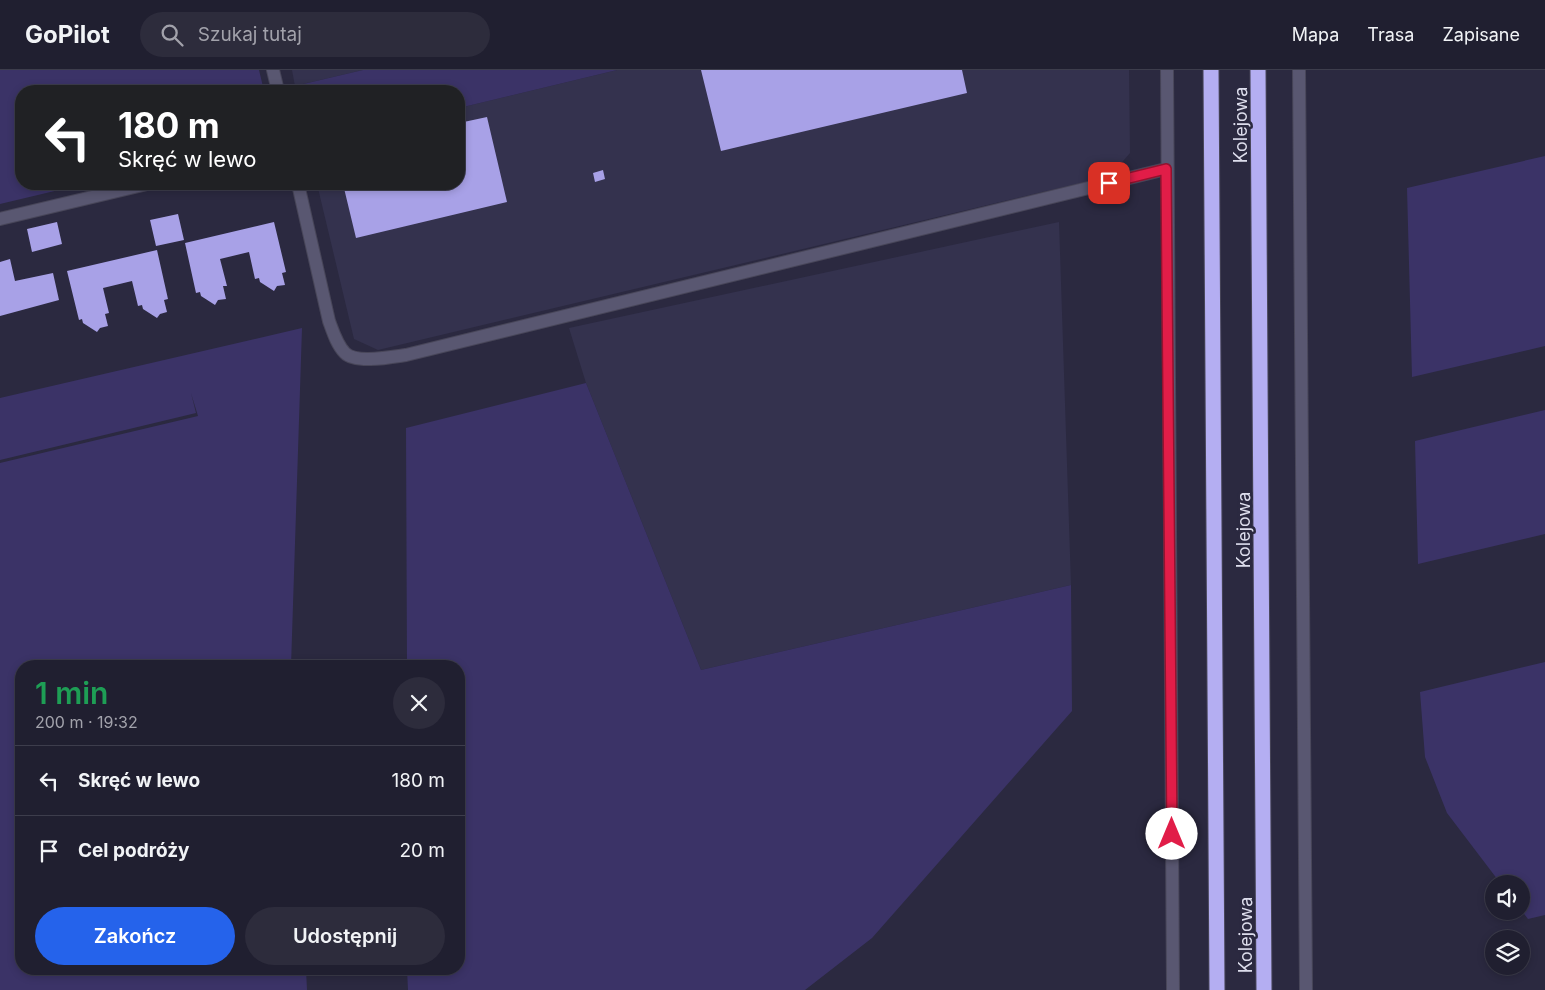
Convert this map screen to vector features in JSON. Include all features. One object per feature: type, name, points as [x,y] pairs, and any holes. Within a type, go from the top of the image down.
[{"type":"highway","name":"Kolejowa","points":[[1211,70],[1217,990]]},
{"type":"highway","name":"Kolejowa","points":[[1258,70],[1264,990]]},
{"type":"street","points":[[273,70],[277,85]]},
{"type":"street","points":[[1166,70],[1173,990]]},
{"type":"street","points":[[1299,70],[1306,990]]},
{"type":"street","points":[[299,190],[329,321],[336,340],[350,357],[382,359],[406,355],[1166,169]]},
{"type":"street","points":[[0,219],[122,190]]},
{"type":"shaded area","points":[[0,70],[259,70],[263,85],[15,85],[15,190],[59,190],[0,204]]},
{"type":"shaded area","points":[[292,70],[363,70],[299,85],[295,85]]},
{"type":"shaded area","points":[[363,70],[617,70],[465,107],[465,85],[299,85]]},
{"type":"shaded area","points":[[617,70],[1129,70],[1130,153],[1110,176],[378,350],[354,339],[318,190],[465,190],[465,107]]},
{"type":"shaded area","points":[[1545,156],[1545,346],[1412,377],[1407,188]]},
{"type":"shaded area","points":[[1059,222],[1071,585],[701,670],[586,383],[569,328]]},
{"type":"shaded area","points":[[302,328],[291,660],[15,660],[15,975],[306,975],[307,990],[0,990],[0,463],[198,416],[191,393],[196,413],[0,460],[0,398]]},
{"type":"shaded area","points":[[586,383],[701,670],[1071,585],[1072,711],[872,938],[805,990],[408,990],[407,975],[465,975],[465,660],[407,660],[406,428]]},
{"type":"shaded area","points":[[1545,410],[1545,534],[1418,564],[1415,441]]},
{"type":"shaded area","points":[[1545,662],[1545,915],[1530,919],[1530,875],[1494,875],[1447,813],[1425,757],[1420,692]]},
{"type":"building","points":[[701,70],[962,70],[967,93],[721,151]]},
{"type":"building","points":[[487,117],[507,202],[356,238],[344,190],[465,190],[465,122]]},
{"type":"building","points":[[603,170],[605,179],[595,182],[593,173]]},
{"type":"building","points":[[178,214],[184,240],[156,246],[150,220]]},
{"type":"building","points":[[57,222],[62,244],[32,252],[27,229]]},
{"type":"building","points":[[274,222],[286,272],[282,273],[285,285],[277,286],[274,291],[260,282],[259,278],[255,279],[249,252],[220,259],[227,286],[223,286],[226,299],[218,300],[215,305],[201,296],[200,292],[196,293],[185,243]]},
{"type":"building","points":[[157,250],[168,299],[164,300],[167,312],[160,314],[157,318],[143,309],[142,305],[138,306],[132,281],[103,288],[109,313],[105,314],[108,326],[100,328],[97,332],[83,323],[82,319],[79,320],[67,271]]},
{"type":"building","points":[[10,259],[15,281],[53,273],[59,300],[0,316],[0,262]]},
{"type":"route","points":[[1109,183],[1166,169],[1172,834]]}]
